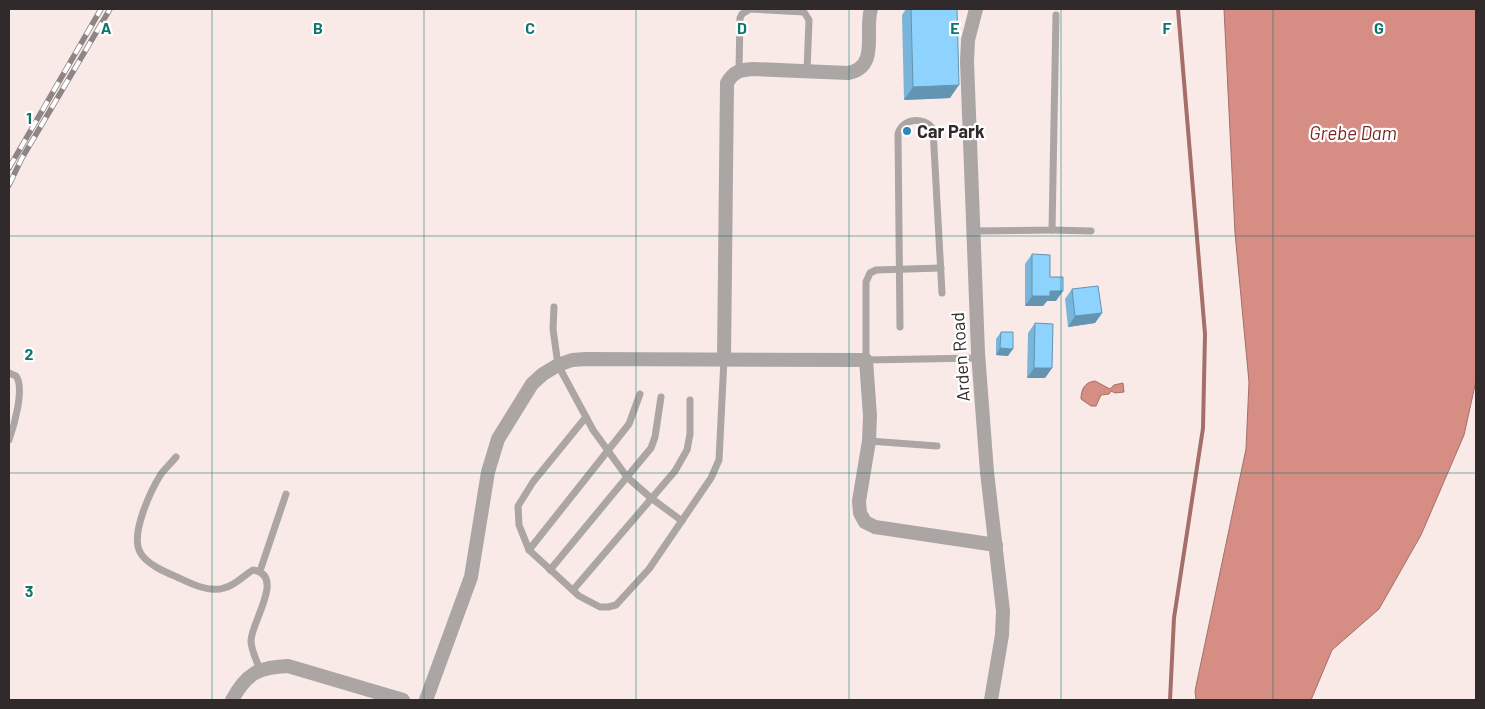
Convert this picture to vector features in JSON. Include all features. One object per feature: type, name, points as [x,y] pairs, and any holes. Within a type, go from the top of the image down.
[{"type":"street","points":[[724,359],[727,83],[732,74],[739,70],[848,73],[856,71],[862,67],[869,53],[868,21],[871,9]]},
{"type":"street","name":"Arden Road","points":[[976,10],[968,40],[967,62],[972,230],[978,358],[1003,623],[991,700]]},
{"type":"street","points":[[426,700],[471,577],[488,472],[498,439],[532,384],[543,374],[558,365],[572,360],[866,360],[870,416],[869,441],[859,501],[860,513],[865,522],[875,527],[996,546]]},
{"type":"street","points":[[232,700],[247,678],[260,670],[269,667],[288,666],[402,700]]},
{"type":"lane","points":[[739,70],[740,18],[742,14],[750,9],[804,12],[809,20],[807,71]]},
{"type":"lane","points":[[1052,230],[1056,15]]},
{"type":"lane","points":[[900,327],[898,134],[903,124],[913,121],[928,123],[933,129],[942,293]]},
{"type":"lane","points":[[972,230],[1092,231]]},
{"type":"lane","points":[[941,268],[876,270],[867,277],[866,360],[978,358]]},
{"type":"lane","points":[[554,307],[553,329],[558,365],[586,417],[627,477],[682,521]]},
{"type":"lane","points":[[586,417],[533,482],[518,506],[519,525],[529,550],[550,570],[589,602],[600,607],[608,607],[616,605],[649,570],[711,478],[719,460],[724,359]]},
{"type":"lane","points":[[9,373],[16,376],[19,383],[17,407],[9,440]]},
{"type":"lane","points":[[529,550],[629,424],[640,394]]},
{"type":"lane","points":[[550,570],[651,448],[655,436],[661,397]]},
{"type":"lane","points":[[573,590],[675,471],[687,450],[690,434],[690,400]]},
{"type":"lane","points":[[869,441],[937,446]]},
{"type":"lane","points":[[176,456],[162,473],[151,492],[137,534],[136,544],[141,554],[153,565],[191,584],[212,589],[225,588],[253,570],[260,571],[264,575],[268,584],[266,596],[251,641],[260,670]]},
{"type":"lane","points":[[260,571],[286,494]]},
{"type":"water","name":"Grebe Dam","points":[[1224,9],[1476,9],[1476,381],[1464,435],[1421,535],[1379,609],[1332,650],[1311,700],[1196,700],[1195,691],[1246,449],[1249,382],[1235,233]]},
{"type":"water","points":[[1095,381],[1110,389],[1114,385],[1123,383],[1124,392],[1115,393],[1111,391],[1109,394],[1101,395],[1096,406],[1091,406],[1081,399],[1081,395],[1086,384]]},
{"type":"building","points":[[911,9],[957,9],[959,85],[913,87]]},
{"type":"building","points":[[1032,254],[1050,255],[1050,277],[1063,277],[1063,291],[1050,291],[1050,296],[1032,296]]},
{"type":"building","points":[[1098,286],[1102,313],[1075,316],[1072,289]]},
{"type":"building","points":[[1035,323],[1053,324],[1052,368],[1034,368]]},
{"type":"building","points":[[1001,332],[1013,332],[1013,349],[1000,348]]},
{"type":"waterway","points":[[1170,700],[1174,618],[1203,428],[1205,334],[1178,9]]},
{"type":"railway","points":[[9,168],[101,9]]},
{"type":"railway","points":[[9,185],[22,158],[110,9]]},
{"type":"place","name":"Car Park","points":[[907,131]]}]
